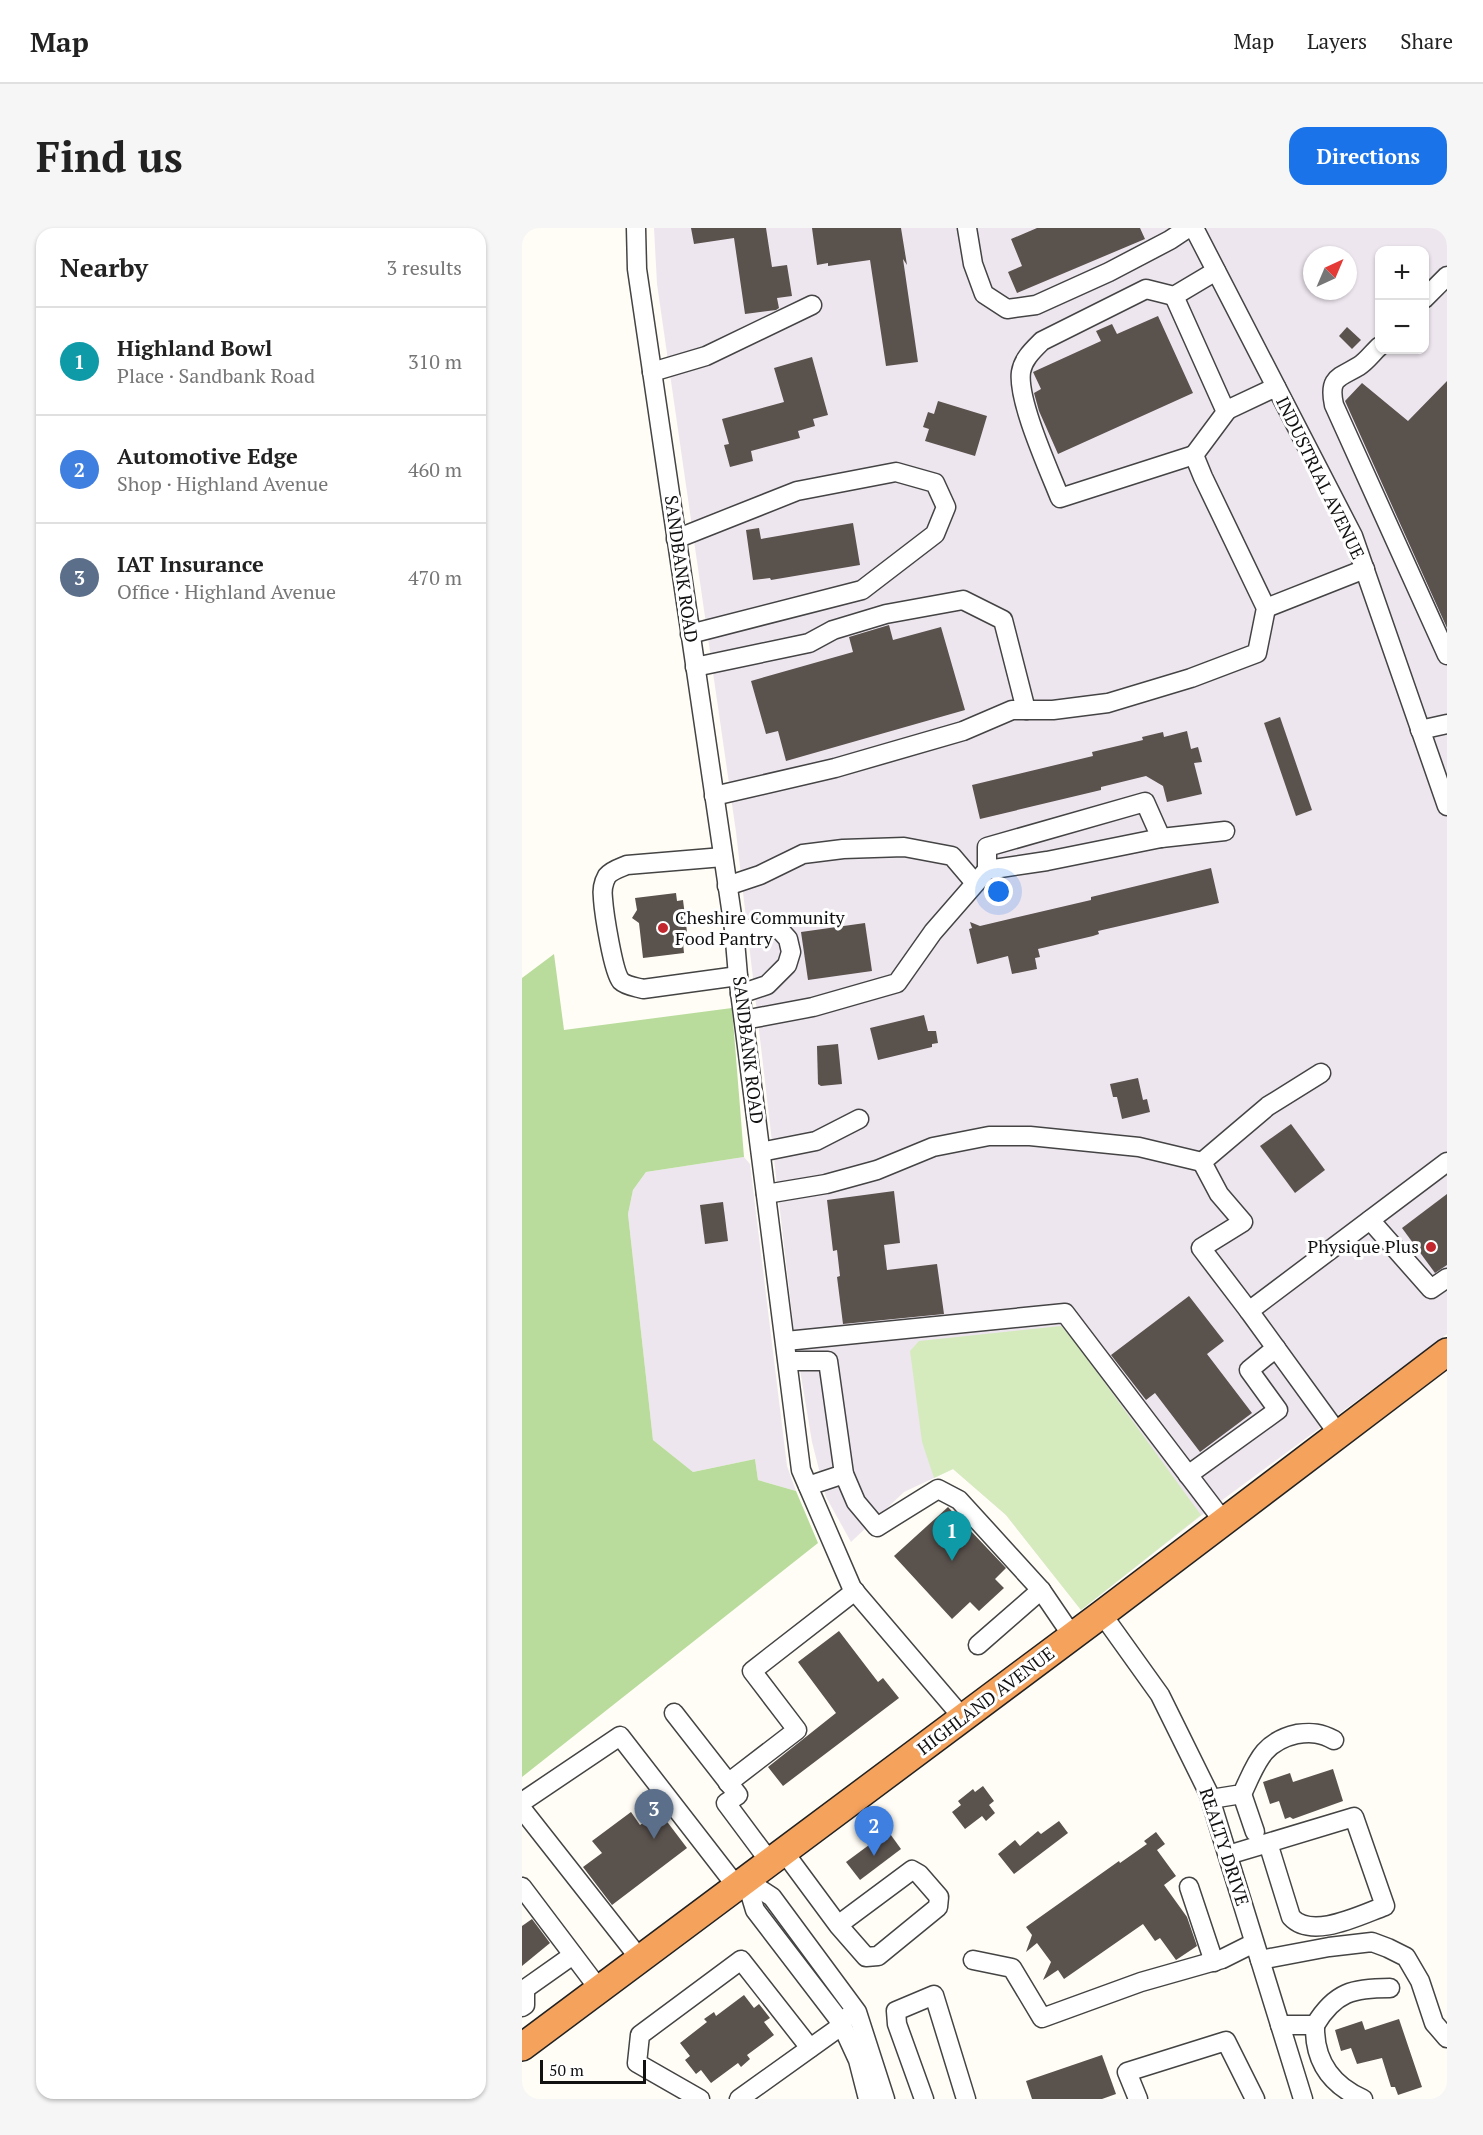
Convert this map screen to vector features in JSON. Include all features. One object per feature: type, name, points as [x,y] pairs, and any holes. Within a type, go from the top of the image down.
[{"type":"highway","name":"HIGHLAND AVENUE","points":[[522,2047],[1073,1636],[1447,1352]]},
{"type":"street","name":"SANDBANK ROAD","points":[[636,228],[637,269],[734,929],[739,986],[801,1470],[855,1591],[963,1718]]},
{"type":"street","points":[[967,228],[973,264],[984,294],[1007,309],[1036,305],[1109,272],[1188,228]]},
{"type":"street","name":"INDUSTRIAL AVENUE","points":[[1194,228],[1353,537],[1447,806]]},
{"type":"street","points":[[1216,271],[1174,296],[1146,289],[1041,341],[1029,354],[1021,372],[1023,396],[1040,449],[1060,498],[1194,454],[1226,411],[1276,387]]},
{"type":"street","points":[[1429,295],[1447,276]]},
{"type":"street","points":[[1174,296],[1226,411]]},
{"type":"street","points":[[652,372],[706,356],[812,306]]},
{"type":"street","points":[[1375,351],[1360,365],[1343,373],[1334,382],[1332,394],[1334,405],[1447,655]]},
{"type":"street","points":[[714,796],[835,768],[963,731],[1012,710],[1053,710],[1108,703],[1191,678],[1257,652],[1266,608],[1194,454]]},
{"type":"street","points":[[676,539],[797,491],[896,472],[935,483],[946,507],[935,534],[862,590],[690,634]]},
{"type":"street","points":[[1266,608],[1365,569]]},
{"type":"street","points":[[695,668],[809,644],[832,630],[886,614],[963,600],[1003,620],[1026,710]]},
{"type":"street","points":[[1420,730],[1447,724]]},
{"type":"street","points":[[744,1020],[813,1006],[897,983],[933,932],[981,877],[987,847],[1145,802],[1161,838]]},
{"type":"street","points":[[727,886],[760,875],[803,854],[843,849],[904,848],[952,856],[981,877],[1161,838],[1225,831]]},
{"type":"street","points":[[723,857],[627,865],[608,875],[603,899],[614,964],[621,981],[632,987],[643,989],[767,984],[787,965],[791,952],[788,939],[779,928],[734,929]]},
{"type":"street","points":[[1202,1162],[1268,1106],[1321,1073]]},
{"type":"street","points":[[761,1152],[816,1141],[859,1119]]},
{"type":"street","points":[[766,1194],[826,1184],[877,1170],[933,1147],[988,1136],[1030,1136],[1139,1147],[1202,1162],[1219,1194],[1243,1222],[1201,1248],[1339,1435]]},
{"type":"street","points":[[1249,1311],[1447,1162]]},
{"type":"street","points":[[1370,1220],[1431,1289],[1447,1278]]},
{"type":"street","points":[[786,1341],[1065,1313],[1224,1522]]},
{"type":"street","points":[[1188,1475],[1278,1410],[1249,1370],[1276,1348]]},
{"type":"street","points":[[788,1360],[828,1361],[844,1474],[856,1502],[878,1527],[938,1489],[959,1500],[1041,1590],[1073,1636]]},
{"type":"street","points":[[808,1486],[844,1474]]},
{"type":"street","points":[[978,1645],[1041,1590]]},
{"type":"street","points":[[728,1783],[797,1730],[752,1671],[855,1591]]},
{"type":"street","name":"REALTY DRIVE","points":[[1102,1614],[1160,1695],[1211,1799],[1303,2099]]},
{"type":"street","points":[[674,1713],[738,1795],[726,1803],[866,1957],[878,1956],[938,1907],[939,1897],[919,1874],[912,1870],[838,1925]]},
{"type":"street","points":[[1228,1855],[1261,1838],[1354,1817],[1385,1906],[1323,1926],[1308,1927],[1297,1923],[1291,1917],[1261,1838],[1242,1794],[1257,1761],[1276,1741],[1284,1737],[1308,1733],[1320,1733],[1334,1740]]},
{"type":"street","points":[[522,1802],[620,1736],[741,1883],[755,1910],[840,2021],[858,2060],[868,2099]]},
{"type":"street","points":[[1211,1799],[1242,1794]]},
{"type":"street","points":[[522,1809],[639,1959]]},
{"type":"street","points":[[741,1883],[772,1897],[858,2012],[885,2099]]},
{"type":"street","points":[[522,1887],[599,1989]]},
{"type":"street","points":[[1189,1887],[1214,1962]]},
{"type":"street","points":[[973,1960],[1012,1968],[1042,2018],[1141,1982],[1257,1952],[1372,1942],[1406,1957],[1420,1981],[1434,2023],[1447,2038]]},
{"type":"street","points":[[523,1994],[573,1955]]},
{"type":"street","points":[[700,2099],[637,2063],[640,2035],[741,1960],[810,2048]]},
{"type":"street","points":[[1363,2099],[1346,2092],[1325,2069],[1318,2054],[1315,2025],[1331,2003],[1343,1995],[1356,1990],[1390,1988]]},
{"type":"street","points":[[924,2099],[897,2024],[896,2011],[934,1995],[966,2099]]},
{"type":"street","points":[[739,2099],[837,2029],[840,2021],[858,2012]]},
{"type":"street","points":[[1280,2025],[1315,2025]]},
{"type":"street","points":[[1138,2099],[1127,2072],[1226,2040],[1255,2099]]},
{"type":"shaded area","points":[[654,228],[1447,228],[1447,1334],[1202,1515],[1081,1610],[1006,1515],[953,1469],[904,1492],[851,1542],[826,1497],[812,1442],[795,1340],[736,832],[657,284]]},
{"type":"shaded area","points":[[744,1157],[750,1164],[787,1466],[796,1491],[758,1480],[755,1459],[693,1472],[653,1440],[628,1214],[633,1190],[646,1172]]},
{"type":"green space","points":[[554,954],[564,1030],[732,1008],[744,1157],[646,1172],[633,1190],[628,1214],[653,1440],[693,1472],[755,1459],[758,1480],[796,1491],[818,1543],[522,1777],[522,978]]},
{"type":"green space","points":[[1061,1326],[1201,1515],[1081,1610],[1006,1515],[953,1469],[934,1478],[922,1442],[910,1351],[919,1341]]},
{"type":"building","points":[[691,228],[766,228],[772,267],[787,265],[792,296],[777,298],[779,308],[776,310],[745,314],[734,238],[694,244]]},
{"type":"building","points":[[812,228],[901,228],[907,265],[903,259],[918,362],[886,366],[870,260],[828,266],[828,263],[817,265]]},
{"type":"building","points":[[1037,228],[1140,228],[1145,239],[1017,293],[1008,272],[1022,266],[1011,239]]},
{"type":"building","points":[[1158,316],[1193,393],[1058,454],[1039,411],[1034,393],[1041,389],[1033,372],[1101,341],[1096,331],[1112,324],[1117,334]]},
{"type":"building","points":[[1347,327],[1361,340],[1352,349],[1339,336]]},
{"type":"building","points":[[812,357],[828,415],[813,419],[815,426],[798,431],[800,438],[751,451],[753,461],[730,467],[724,445],[729,444],[722,419],[784,402],[774,368]]},
{"type":"building","points":[[1447,381],[1447,628],[1345,401],[1362,383],[1408,421]]},
{"type":"building","points":[[938,401],[987,416],[975,456],[925,441],[929,429],[923,427],[928,412],[934,414]]},
{"type":"building","points":[[853,523],[860,565],[771,580],[770,578],[753,580],[746,530],[759,528],[761,539]]},
{"type":"building","points":[[889,625],[893,640],[941,627],[965,710],[786,761],[778,731],[766,734],[751,681],[853,652],[849,637]]},
{"type":"building","points":[[1280,717],[1312,810],[1296,816],[1264,723]]},
{"type":"building","points":[[1187,731],[1191,749],[1198,747],[1202,762],[1194,763],[1202,794],[1167,802],[1163,786],[1146,776],[1101,787],[1101,790],[980,819],[972,785],[1093,756],[1092,752],[1143,740],[1142,737],[1163,732],[1164,737]]},
{"type":"building","points":[[1211,868],[1219,903],[1098,931],[1099,934],[1093,936],[1038,949],[1040,957],[1035,958],[1037,969],[1012,974],[1008,956],[977,964],[969,929],[972,928],[970,922],[980,926],[1091,900],[1091,897]]},
{"type":"building","name":"Cheshire Community Food Pantry","points":[[676,893],[677,901],[683,900],[687,932],[682,933],[684,953],[643,958],[639,923],[632,918],[637,910],[635,898]]},
{"type":"building","points":[[865,923],[872,971],[808,980],[801,932]]},
{"type":"building","points":[[924,1015],[928,1031],[936,1031],[938,1043],[932,1044],[932,1047],[878,1060],[870,1028]]},
{"type":"building","points":[[838,1044],[842,1084],[821,1086],[818,1084],[817,1046]]},
{"type":"building","points":[[1138,1078],[1143,1100],[1147,1099],[1150,1112],[1122,1119],[1117,1097],[1113,1097],[1110,1084]]},
{"type":"building","points":[[1291,1124],[1325,1170],[1295,1193],[1260,1146]]},
{"type":"building","points":[[894,1191],[900,1243],[884,1245],[887,1270],[937,1264],[944,1314],[843,1324],[837,1277],[840,1276],[837,1250],[833,1251],[827,1200]]},
{"type":"building","name":"Physique Plus","points":[[1447,1194],[1447,1265],[1435,1273],[1402,1228]]},
{"type":"building","points":[[723,1202],[728,1241],[705,1244],[700,1205]]},
{"type":"building","points":[[1189,1296],[1224,1341],[1207,1354],[1252,1413],[1200,1452],[1155,1393],[1146,1400],[1111,1355]]},
{"type":"building","points":[[948,1507],[1006,1568],[995,1579],[1004,1588],[979,1611],[970,1602],[952,1619],[894,1556]]},
{"type":"building","points":[[839,1631],[878,1682],[883,1678],[899,1698],[783,1786],[768,1767],[836,1713],[798,1662]]},
{"type":"building","points":[[1333,1769],[1343,1801],[1293,1819],[1290,1817],[1285,1819],[1279,1801],[1270,1804],[1263,1782],[1290,1773],[1293,1782]]},
{"type":"building","points":[[983,1786],[994,1801],[989,1805],[995,1813],[986,1821],[982,1816],[965,1829],[952,1812],[961,1805],[958,1801],[973,1789],[975,1792]]},
{"type":"building","points":[[659,1811],[687,1848],[612,1905],[583,1867],[602,1853],[592,1841],[631,1812],[640,1825]]},
{"type":"building","points":[[1059,1821],[1068,1833],[1014,1874],[998,1854],[1015,1840],[1020,1846],[1038,1831],[1041,1834]]},
{"type":"building","points":[[888,1831],[901,1849],[860,1880],[846,1862]]},
{"type":"building","points":[[1156,1832],[1165,1844],[1157,1850],[1176,1876],[1164,1885],[1187,1917],[1197,1946],[1176,1960],[1160,1938],[1155,1941],[1143,1924],[1064,1979],[1058,1970],[1043,1980],[1051,1962],[1037,1943],[1026,1952],[1032,1935],[1026,1927],[1119,1861],[1120,1863],[1147,1844],[1144,1841]]},
{"type":"building","points":[[532,1919],[550,1943],[522,1966],[522,1926]]},
{"type":"building","points":[[744,1995],[754,2008],[759,2004],[770,2018],[764,2022],[774,2035],[747,2055],[750,2059],[741,2067],[738,2063],[711,2083],[701,2070],[696,2074],[685,2060],[690,2056],[680,2043],[707,2022],[704,2019],[714,2012],[716,2016]]},
{"type":"building","points":[[1399,2019],[1422,2087],[1398,2095],[1395,2087],[1391,2087],[1382,2058],[1357,2064],[1351,2048],[1341,2051],[1335,2030],[1362,2021],[1365,2030]]},
{"type":"building","points":[[1102,2055],[1116,2094],[1102,2099],[1032,2099],[1026,2081]]},
{"type":"place","name":"Cheshire Community Food Pantry","points":[[663,928]]},
{"type":"place","name":"Physique Plus","points":[[1431,1247]]},
{"type":"place","name":"Highland Bowl","points":[[952,1561]]},
{"type":"place","name":"IAT Insurance","points":[[654,1839]]},
{"type":"place","name":"Automotive Edge","points":[[874,1856]]}]
